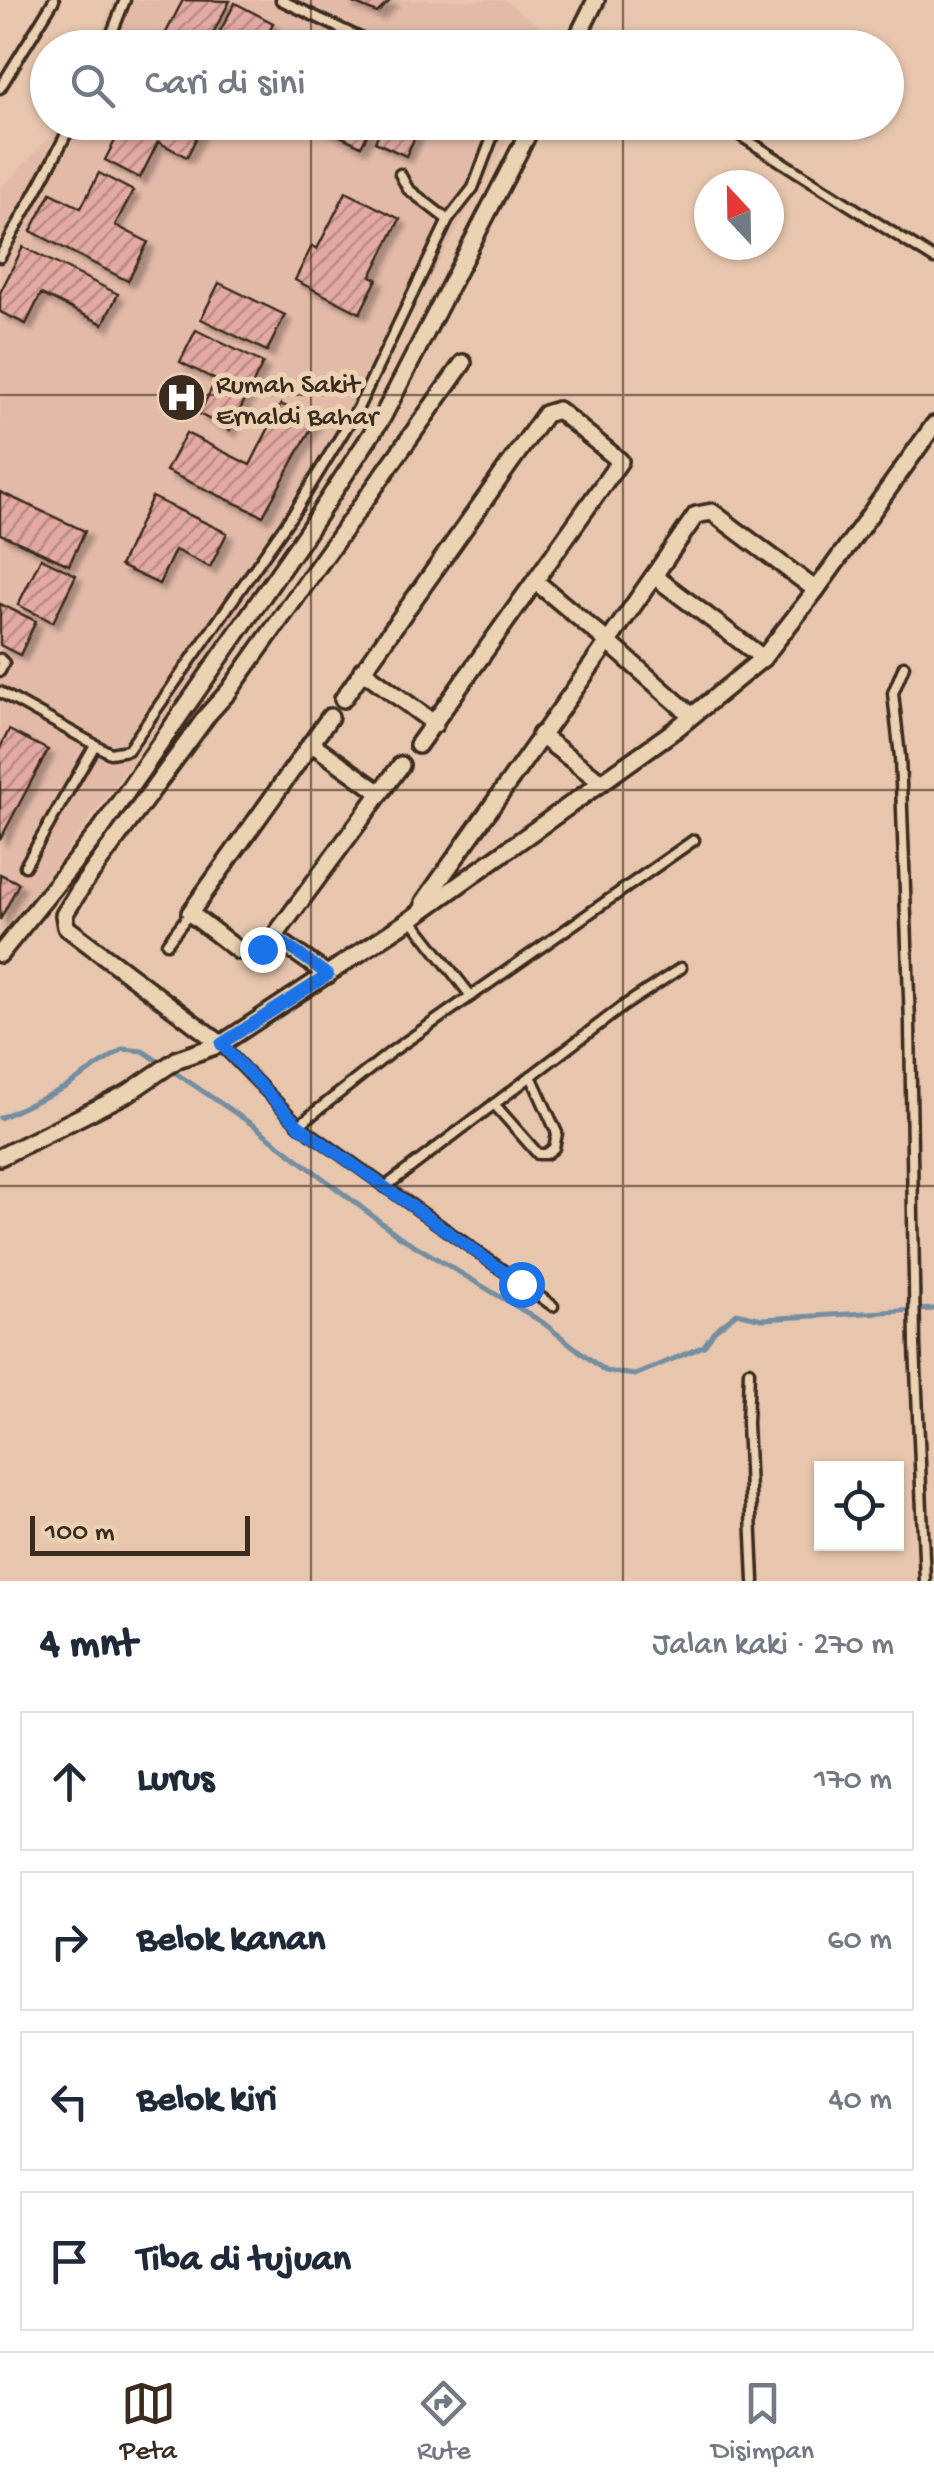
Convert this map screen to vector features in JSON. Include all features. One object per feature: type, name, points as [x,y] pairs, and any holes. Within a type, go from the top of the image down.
[{"type":"street","points":[[581,30],[596,0]]},
{"type":"street","points":[[0,954],[101,828],[371,434],[525,140]]},
{"type":"street","points":[[221,1044],[66,928],[64,916],[84,882],[229,691],[462,363]]},
{"type":"street","points":[[344,699],[545,414],[558,410],[620,460],[418,745]]},
{"type":"street","points":[[0,1157],[128,1092],[178,1059],[221,1044],[411,919],[692,716],[763,658],[934,425]]},
{"type":"street","points":[[411,919],[696,516],[712,512],[816,590]]},
{"type":"street","points":[[654,576],[763,658]]},
{"type":"street","points":[[535,580],[692,716]]},
{"type":"street","points":[[362,670],[436,724]]},
{"type":"street","points":[[330,717],[190,913],[239,951],[262,949],[274,936],[401,765]]},
{"type":"street","points":[[540,736],[601,782]]},
{"type":"street","points":[[311,743],[379,792]]},
{"type":"street","points":[[274,936],[328,975]]},
{"type":"lane","points":[[36,30],[54,0]]},
{"type":"lane","points":[[113,30],[125,0]]},
{"type":"lane","points":[[281,0],[344,30]]},
{"type":"lane","points":[[0,88],[30,39]]},
{"type":"lane","points":[[0,257],[64,140]]},
{"type":"lane","points":[[0,692],[110,754],[128,750],[297,508],[358,408],[448,220],[473,188],[491,140]]},
{"type":"lane","points":[[747,140],[934,259]]},
{"type":"lane","points":[[400,174],[408,189],[448,220]]},
{"type":"lane","points":[[0,659],[4,663],[0,671]]},
{"type":"lane","points":[[904,666],[893,693],[900,757],[924,1581]]},
{"type":"lane","points":[[25,866],[95,744]]},
{"type":"lane","points":[[299,1126],[391,1052],[694,840]]},
{"type":"lane","points":[[168,943],[190,913]]},
{"type":"lane","points":[[411,919],[471,996]]},
{"type":"lane","points":[[385,1187],[622,1007],[681,968]]},
{"type":"lane","points":[[221,1044],[299,1126],[553,1306]]},
{"type":"lane","points":[[494,1104],[538,1154],[554,1148],[557,1133],[531,1076]]},
{"type":"lane","points":[[749,1371],[747,1422],[754,1581]]},
{"type":"shaded area","points":[[115,0],[504,0],[544,30],[101,30]]},
{"type":"shaded area","name":"Rumah Sakit Ernaldi Bahar","points":[[46,140],[507,140],[245,608],[0,942],[0,189]]},
{"type":"building","points":[[183,0],[230,1],[215,30],[167,30]]},
{"type":"building","points":[[346,0],[391,0],[377,13]]},
{"type":"building","points":[[235,3],[273,23],[270,30],[221,30]]},
{"type":"building","points":[[115,140],[195,140],[187,157],[158,142],[140,178],[105,160]]},
{"type":"building","points":[[376,140],[414,140],[406,156]]},
{"type":"building","points":[[99,173],[133,191],[115,225],[148,242],[128,281],[31,231],[51,193],[81,208]]},
{"type":"building","points":[[346,192],[400,219],[371,276],[377,279],[360,313],[295,280],[312,246],[317,249]]},
{"type":"building","points":[[23,247],[118,294],[103,324],[41,294],[26,324],[0,312],[0,293]]},
{"type":"building","points":[[219,283],[285,315],[267,351],[201,319]]},
{"type":"building","points":[[196,330],[263,363],[230,430],[199,414],[216,380],[180,362]]},
{"type":"building","points":[[281,404],[315,421],[263,516],[166,471],[186,433],[250,465]]},
{"type":"building","points":[[0,492],[85,531],[69,565],[0,534]]},
{"type":"building","points":[[152,497],[227,533],[210,567],[175,550],[159,584],[120,566]]},
{"type":"building","points":[[41,558],[76,575],[53,622],[18,605]]},
{"type":"building","points":[[0,604],[36,621],[20,655],[0,645]]},
{"type":"building","points":[[9,730],[48,750],[0,840],[0,748]]},
{"type":"building","points":[[0,874],[19,883],[0,920]]},
{"type":"waterway","points":[[0,1118],[66,1087],[123,1049],[143,1051],[253,1125],[399,1236],[542,1322],[605,1371],[635,1375],[704,1346],[714,1331],[737,1313],[762,1319],[934,1309]]},
{"type":"place","name":"Rumah Sakit Ernaldi Bahar","points":[[181,398]]},
{"type":"route","points":[[262,949],[274,936],[328,975],[221,1044],[299,1126],[521,1284]]}]
